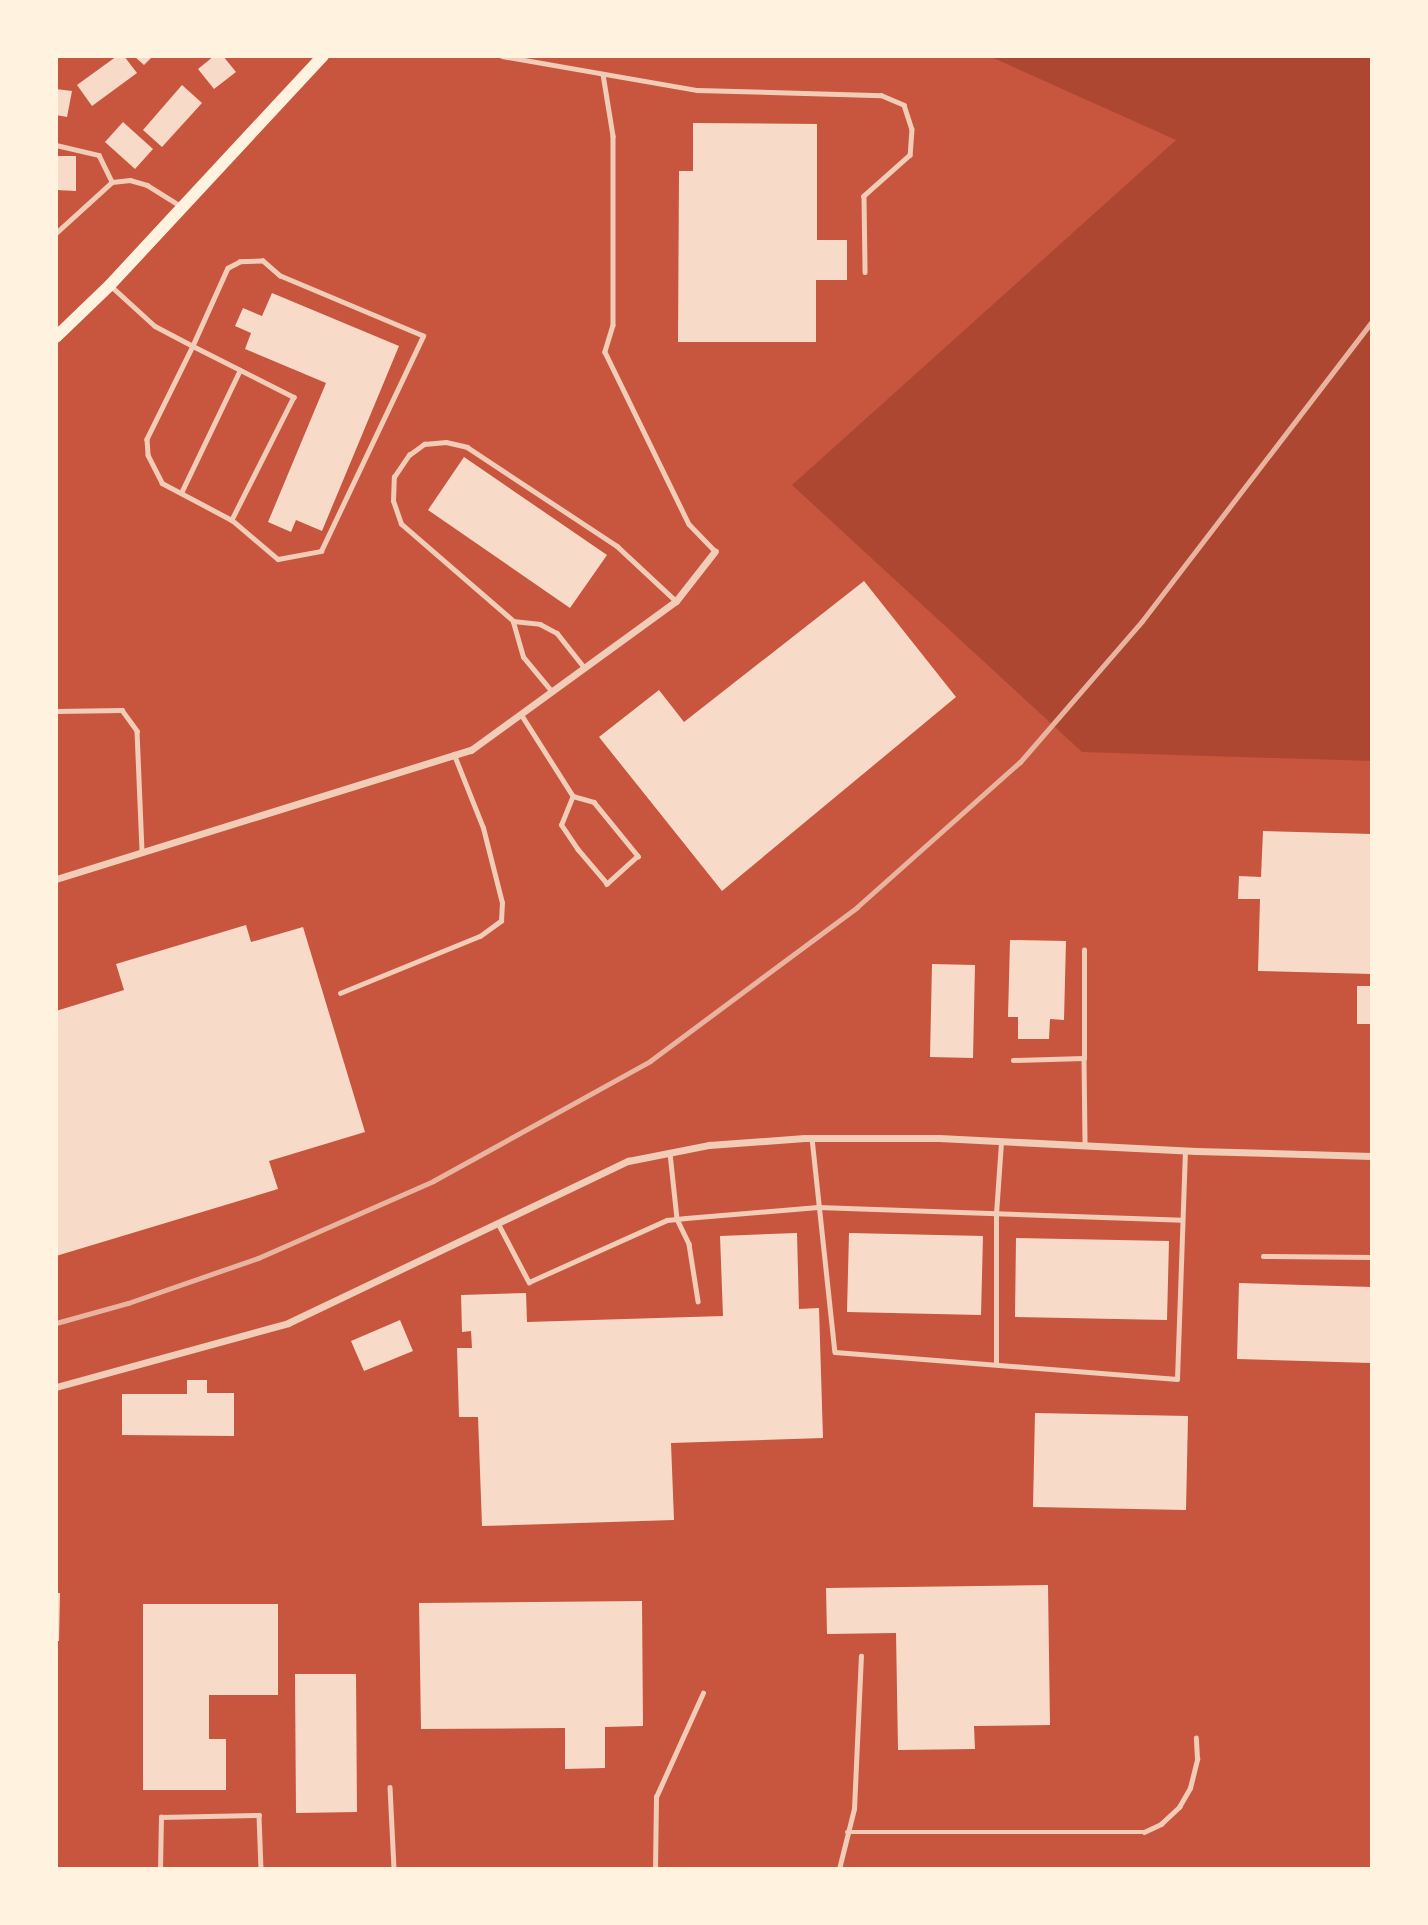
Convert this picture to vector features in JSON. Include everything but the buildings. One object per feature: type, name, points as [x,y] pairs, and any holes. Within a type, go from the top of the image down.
[{"type":"main road","points":[[56,337],[110,285],[323,56]]},
{"type":"street","points":[[56,879],[471,751],[676,601],[715,551]]},
{"type":"street","points":[[56,1387],[288,1323],[628,1161],[709,1145],[812,1138],[1002,1142],[1372,1156]]},
{"type":"lane","points":[[502,56],[697,90],[881,95],[905,105],[912,129],[910,155],[864,196],[865,272]]},
{"type":"lane","points":[[603,74],[613,136],[613,325],[605,352],[689,524],[715,551]]},
{"type":"lane","points":[[56,145],[78,147],[99,155],[112,182]]},
{"type":"lane","points":[[56,233],[112,182],[130,180],[147,185],[182,207]]},
{"type":"lane","points":[[263,261],[280,276],[423,336],[321,551],[278,559],[232,520],[162,483],[148,455],[146,439],[193,346],[228,268],[240,262],[263,261]]},
{"type":"lane","points":[[110,285],[155,326],[294,397],[232,520]]},
{"type":"lane","points":[[181,493],[240,370]]},
{"type":"lane","points":[[552,692],[523,657],[513,621],[401,524],[393,501],[394,477],[409,455],[425,444],[446,442],[467,447],[617,546],[676,601]]},
{"type":"lane","points":[[513,621],[540,624],[557,633],[584,668]]},
{"type":"lane","points":[[56,710],[122,710],[138,732],[142,853]]},
{"type":"lane","points":[[521,714],[573,796],[594,802],[638,856],[607,884],[561,825],[573,796]]},
{"type":"lane","points":[[340,993],[480,936],[501,921],[502,903],[483,828],[454,755]]},
{"type":"lane","points":[[1084,950],[1085,1146]]},
{"type":"lane","points":[[1013,1060],[1084,1058]]},
{"type":"lane","points":[[812,1138],[835,1352],[1177,1379],[1185,1151]]},
{"type":"lane","points":[[996,1365],[996,1214],[1002,1142]]},
{"type":"lane","points":[[670,1153],[677,1219],[689,1244],[698,1301]]},
{"type":"lane","points":[[498,1223],[529,1282],[667,1220],[677,1219],[818,1207],[1182,1220]]},
{"type":"lane","points":[[1263,1256],[1372,1257]]},
{"type":"lane","points":[[839,1869],[854,1809],[861,1656]]},
{"type":"lane","points":[[655,1869],[656,1797],[703,1693]]},
{"type":"lane","points":[[847,1832],[1144,1832],[1161,1824],[1178,1807],[1190,1788],[1197,1759],[1196,1738]]},
{"type":"lane","points":[[390,1787],[394,1869]]},
{"type":"lane","points":[[160,1869],[161,1817],[258,1815],[261,1869]]},
{"type":"shaded area","points":[[989,56],[1372,56],[1372,761],[1082,752],[792,485],[1176,140]]},
{"type":"railway","points":[[56,1323],[128,1303],[258,1258],[433,1181],[650,1061],[857,907],[1020,762],[1142,621],[1372,321]]}]
